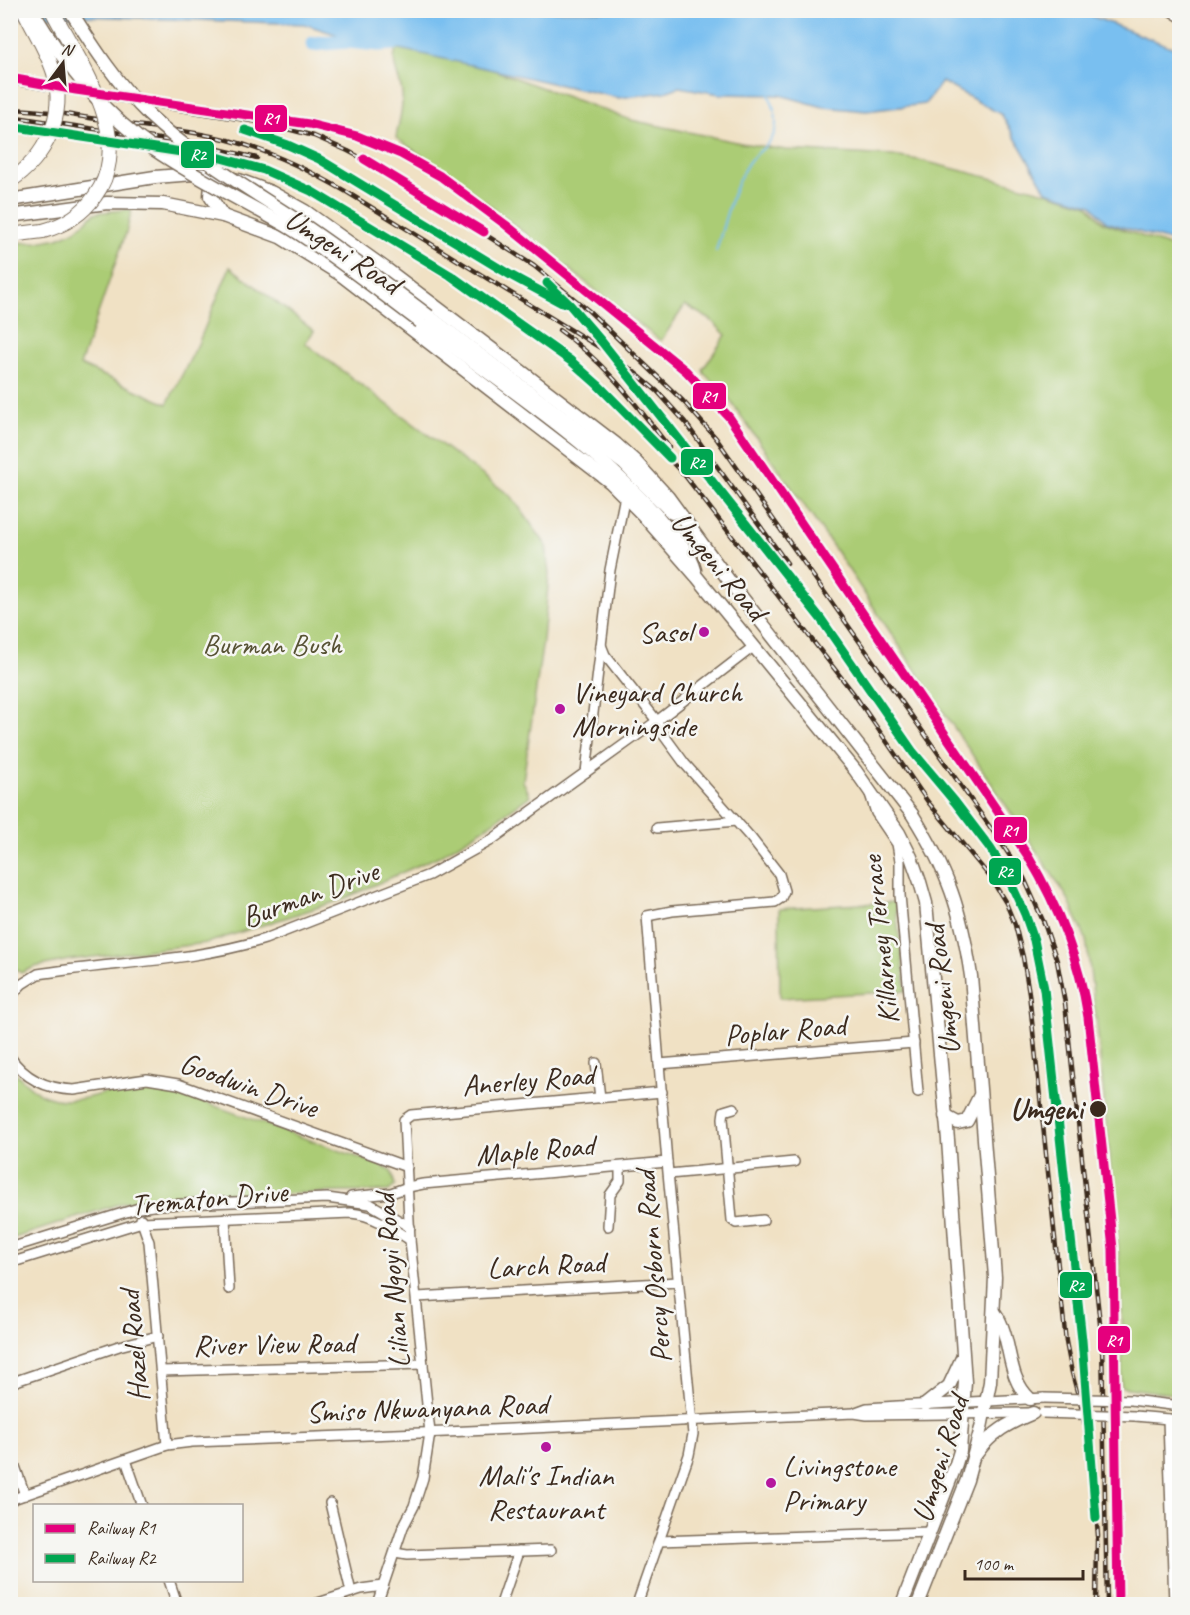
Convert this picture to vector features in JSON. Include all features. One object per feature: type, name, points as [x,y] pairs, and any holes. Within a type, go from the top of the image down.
[{"type":"highway","points":[[10,181],[41,153],[52,132],[56,116],[57,92],[54,75],[24,10]]},
{"type":"highway","points":[[10,235],[44,231],[74,219],[87,208],[100,190],[110,164],[111,142],[101,103],[52,10]]},
{"type":"main road","points":[[32,10],[73,72],[97,100],[139,137],[189,171],[291,229],[424,319],[624,464],[705,549]]},
{"type":"main road","points":[[70,10],[93,47],[130,95],[171,134],[224,173],[338,249],[623,479],[652,508],[687,551],[698,577]]},
{"type":"main road","points":[[1172,10],[1179,15]]},
{"type":"main road","name":"Umgeni Road","points":[[10,200],[175,174],[212,175],[239,180],[272,192],[305,211],[529,377],[636,462],[668,497],[705,549],[912,814],[943,866],[965,934],[995,1277],[990,1382],[974,1458],[918,1605]]},
{"type":"main road","points":[[212,175],[210,196],[223,216]]},
{"type":"main road","name":"Umgeni Road","points":[[10,216],[106,203],[139,202],[182,207],[223,216],[280,237],[324,264],[411,327],[625,496],[698,577],[869,789],[899,832],[911,857],[926,903],[963,1355],[964,1409],[956,1467],[902,1605]]},
{"type":"main road","points":[[945,1116],[958,1123],[967,1121],[980,1096]]},
{"type":"main road","points":[[995,1313],[1004,1330],[1011,1365],[1019,1387],[1030,1399]]},
{"type":"main road","points":[[925,1405],[949,1386],[963,1355]]},
{"type":"main road","points":[[974,1458],[987,1439],[998,1430],[1038,1413]]},
{"type":"street","points":[[586,772],[610,570],[625,496]]},
{"type":"street","points":[[601,645],[605,655],[657,721],[660,730],[686,764],[736,821]]},
{"type":"street","name":"Burman Drive","points":[[10,997],[22,984],[38,974],[197,955],[265,939],[442,869],[490,841],[657,721],[753,647]]},
{"type":"street","name":"Killarney Terrace","points":[[869,789],[876,813],[889,831],[899,852],[900,895],[918,1092]]},
{"type":"street","points":[[657,828],[736,821]]},
{"type":"street","name":"Percy Osborn Road","points":[[637,1605],[692,1445],[647,916],[672,911],[761,904],[775,902],[781,898],[784,891],[779,874],[736,821]]},
{"type":"street","name":"Poplar Road","points":[[659,1064],[914,1043]]},
{"type":"street","name":"Goodwin Drive","points":[[10,1057],[30,1078],[62,1090],[147,1079],[187,1086],[406,1167]]},
{"type":"street","points":[[596,1063],[600,1098]]},
{"type":"street","name":"Anerley Road","points":[[403,1123],[405,1117],[411,1114],[662,1092]]},
{"type":"street","points":[[734,1108],[724,1111],[723,1118],[732,1220],[736,1223],[763,1220]]},
{"type":"street","name":"Lilian Ngoyi Road","points":[[376,1605],[423,1478],[430,1433],[410,1240],[403,1123]]},
{"type":"street","name":"Maple Road","points":[[327,1198],[391,1193],[408,1187],[667,1162]]},
{"type":"street","points":[[669,1173],[794,1162]]},
{"type":"street","points":[[608,1226],[610,1195],[620,1182],[620,1167]]},
{"type":"street","name":"Trematon Drive","points":[[10,1248],[139,1208],[160,1205],[327,1198],[370,1204],[410,1227]]},
{"type":"street","points":[[337,1199],[345,1206],[337,1214]]},
{"type":"street","points":[[257,1201],[259,1216]]},
{"type":"street","name":"Hazel Road","points":[[149,1242],[160,1205]]},
{"type":"street","name":"Hazel Road","points":[[139,1208],[149,1242],[167,1445]]},
{"type":"street","name":"Trematon Drive","points":[[10,1263],[142,1222],[154,1221],[360,1214],[381,1222],[410,1240]]},
{"type":"street","points":[[225,1218],[230,1289]]},
{"type":"street","points":[[43,1238],[49,1251]]},
{"type":"street","name":"Larch Road","points":[[417,1296],[678,1282]]},
{"type":"street","points":[[10,1383],[119,1346],[158,1336]]},
{"type":"street","name":"River View Road","points":[[161,1371],[423,1364]]},
{"type":"street","name":"Smiso Nkwanyana Road","points":[[985,1408],[1044,1398],[1131,1400],[1179,1406]]},
{"type":"street","name":"Smiso Nkwanyana Road","points":[[854,1413],[867,1408],[925,1405],[964,1409]]},
{"type":"street","name":"Smiso Nkwanyana Road","points":[[10,1500],[167,1445],[192,1442],[854,1413],[867,1415],[985,1408],[1179,1420]]},
{"type":"street","points":[[1168,1419],[1174,1605]]},
{"type":"street","points":[[10,1452],[25,1495]]},
{"type":"street","points":[[126,1460],[141,1504]]},
{"type":"street","points":[[330,1503],[351,1592]]},
{"type":"street","points":[[659,1541],[930,1532]]},
{"type":"street","points":[[394,1553],[406,1555],[551,1550]]},
{"type":"street","points":[[501,1605],[519,1551]]},
{"type":"street","points":[[169,1582],[177,1605]]},
{"type":"street","points":[[315,1605],[351,1592],[383,1586]]},
{"type":"green space","points":[[398,46],[444,52],[631,120],[786,150],[892,156],[919,160],[1042,191],[1088,205],[1103,222],[1179,250],[1179,1395],[1121,1387],[1123,1334],[1118,1246],[1097,1026],[1086,939],[1066,895],[832,545],[729,399],[704,373],[703,369],[726,335],[711,320],[685,305],[661,341],[497,212],[396,138],[402,110],[401,88],[394,58]]},
{"type":"green space","name":"Burman Bush","points":[[132,209],[126,233],[80,365],[167,404],[198,344],[230,267],[314,331],[305,343],[512,497],[546,545],[549,575],[543,640],[523,781],[530,796],[439,856],[341,900],[207,943],[69,960],[35,967],[21,973],[11,965],[11,243],[38,242],[58,238],[76,230],[95,213]]},
{"type":"green space","points":[[895,902],[906,991],[780,998],[779,909]]},
{"type":"green space","points":[[10,1068],[33,1090],[57,1099],[84,1098],[138,1086],[152,1085],[164,1088],[380,1165],[391,1171],[395,1185],[389,1191],[125,1202],[11,1239]]},
{"type":"green space","points":[[1175,1433],[1180,1434],[1179,1604],[1178,1604]]},
{"type":"water","points":[[10,11],[1079,11],[1179,50],[1179,244],[1106,222],[1092,205],[1046,191],[1002,115],[942,82],[925,104],[866,111],[823,107],[780,95],[720,94],[679,87],[665,92],[619,98],[341,36],[304,24],[84,16],[11,18]]},
{"type":"waterway","points":[[313,44],[347,41],[394,43]]},
{"type":"waterway","points":[[716,251],[729,206],[742,173],[751,159],[770,141],[775,131],[775,113],[769,95]]},
{"type":"railway","points":[[10,83],[265,123],[314,136],[348,151],[390,173],[534,266],[589,311],[683,401],[716,438],[1002,844],[1024,878],[1044,923],[1057,961],[1065,1003],[1102,1342],[1107,1604]]},
{"type":"railway","points":[[10,109],[51,112],[176,130],[232,141],[276,156],[345,191],[602,349]]},
{"type":"railway","points":[[10,116],[205,146],[257,158]]},
{"type":"railway","points":[[10,126],[221,158],[281,177],[332,202],[450,275],[586,373],[686,477],[854,694],[928,802],[990,877],[1006,903],[1015,925],[1029,993],[1066,1342],[1082,1410],[1094,1496]]},
{"type":"railway","points":[[564,298],[602,342],[821,619],[913,752],[955,802],[990,848],[1007,875],[1034,940],[1044,989],[1088,1407]]},
{"type":"railway","points":[[559,330],[605,370],[632,399],[669,447]]},
{"type":"railway","points":[[627,366],[657,391],[685,422],[787,563]]},
{"type":"railway","points":[[1094,1488],[1098,1536]]},
{"type":"railway","points":[[1096,1604],[1097,1539]]},
{"type":"rail line","name":"R1","points":[[10,78],[76,90],[309,124],[357,136],[401,154],[440,176],[506,225],[686,371],[729,417],[1028,856],[1058,913],[1073,953],[1088,1017],[1113,1249],[1118,1604]]},
{"type":"rail line","name":"R2","points":[[10,126],[221,158],[264,170],[311,191],[450,275],[571,361],[670,458]]},
{"type":"rail line","name":"R2","points":[[245,130],[319,159],[512,276],[562,303]]},
{"type":"rail line","name":"R1","points":[[364,159],[484,232]]},
{"type":"rail line","name":"R2","points":[[547,283],[570,305],[602,342],[821,619],[913,752],[990,848],[1007,875],[1025,914],[1034,940],[1044,989],[1082,1340],[1096,1518]]},
{"type":"place","name":"Sasol","points":[[704,632]]},
{"type":"place","name":"Vineyard Church Morningside","points":[[560,709]]},
{"type":"place","name":"Umgeni","points":[[1098,1109]]},
{"type":"place","name":"Mali's Indian Restaurant","points":[[546,1447]]},
{"type":"place","name":"Livingstone Primary","points":[[771,1483]]}]
